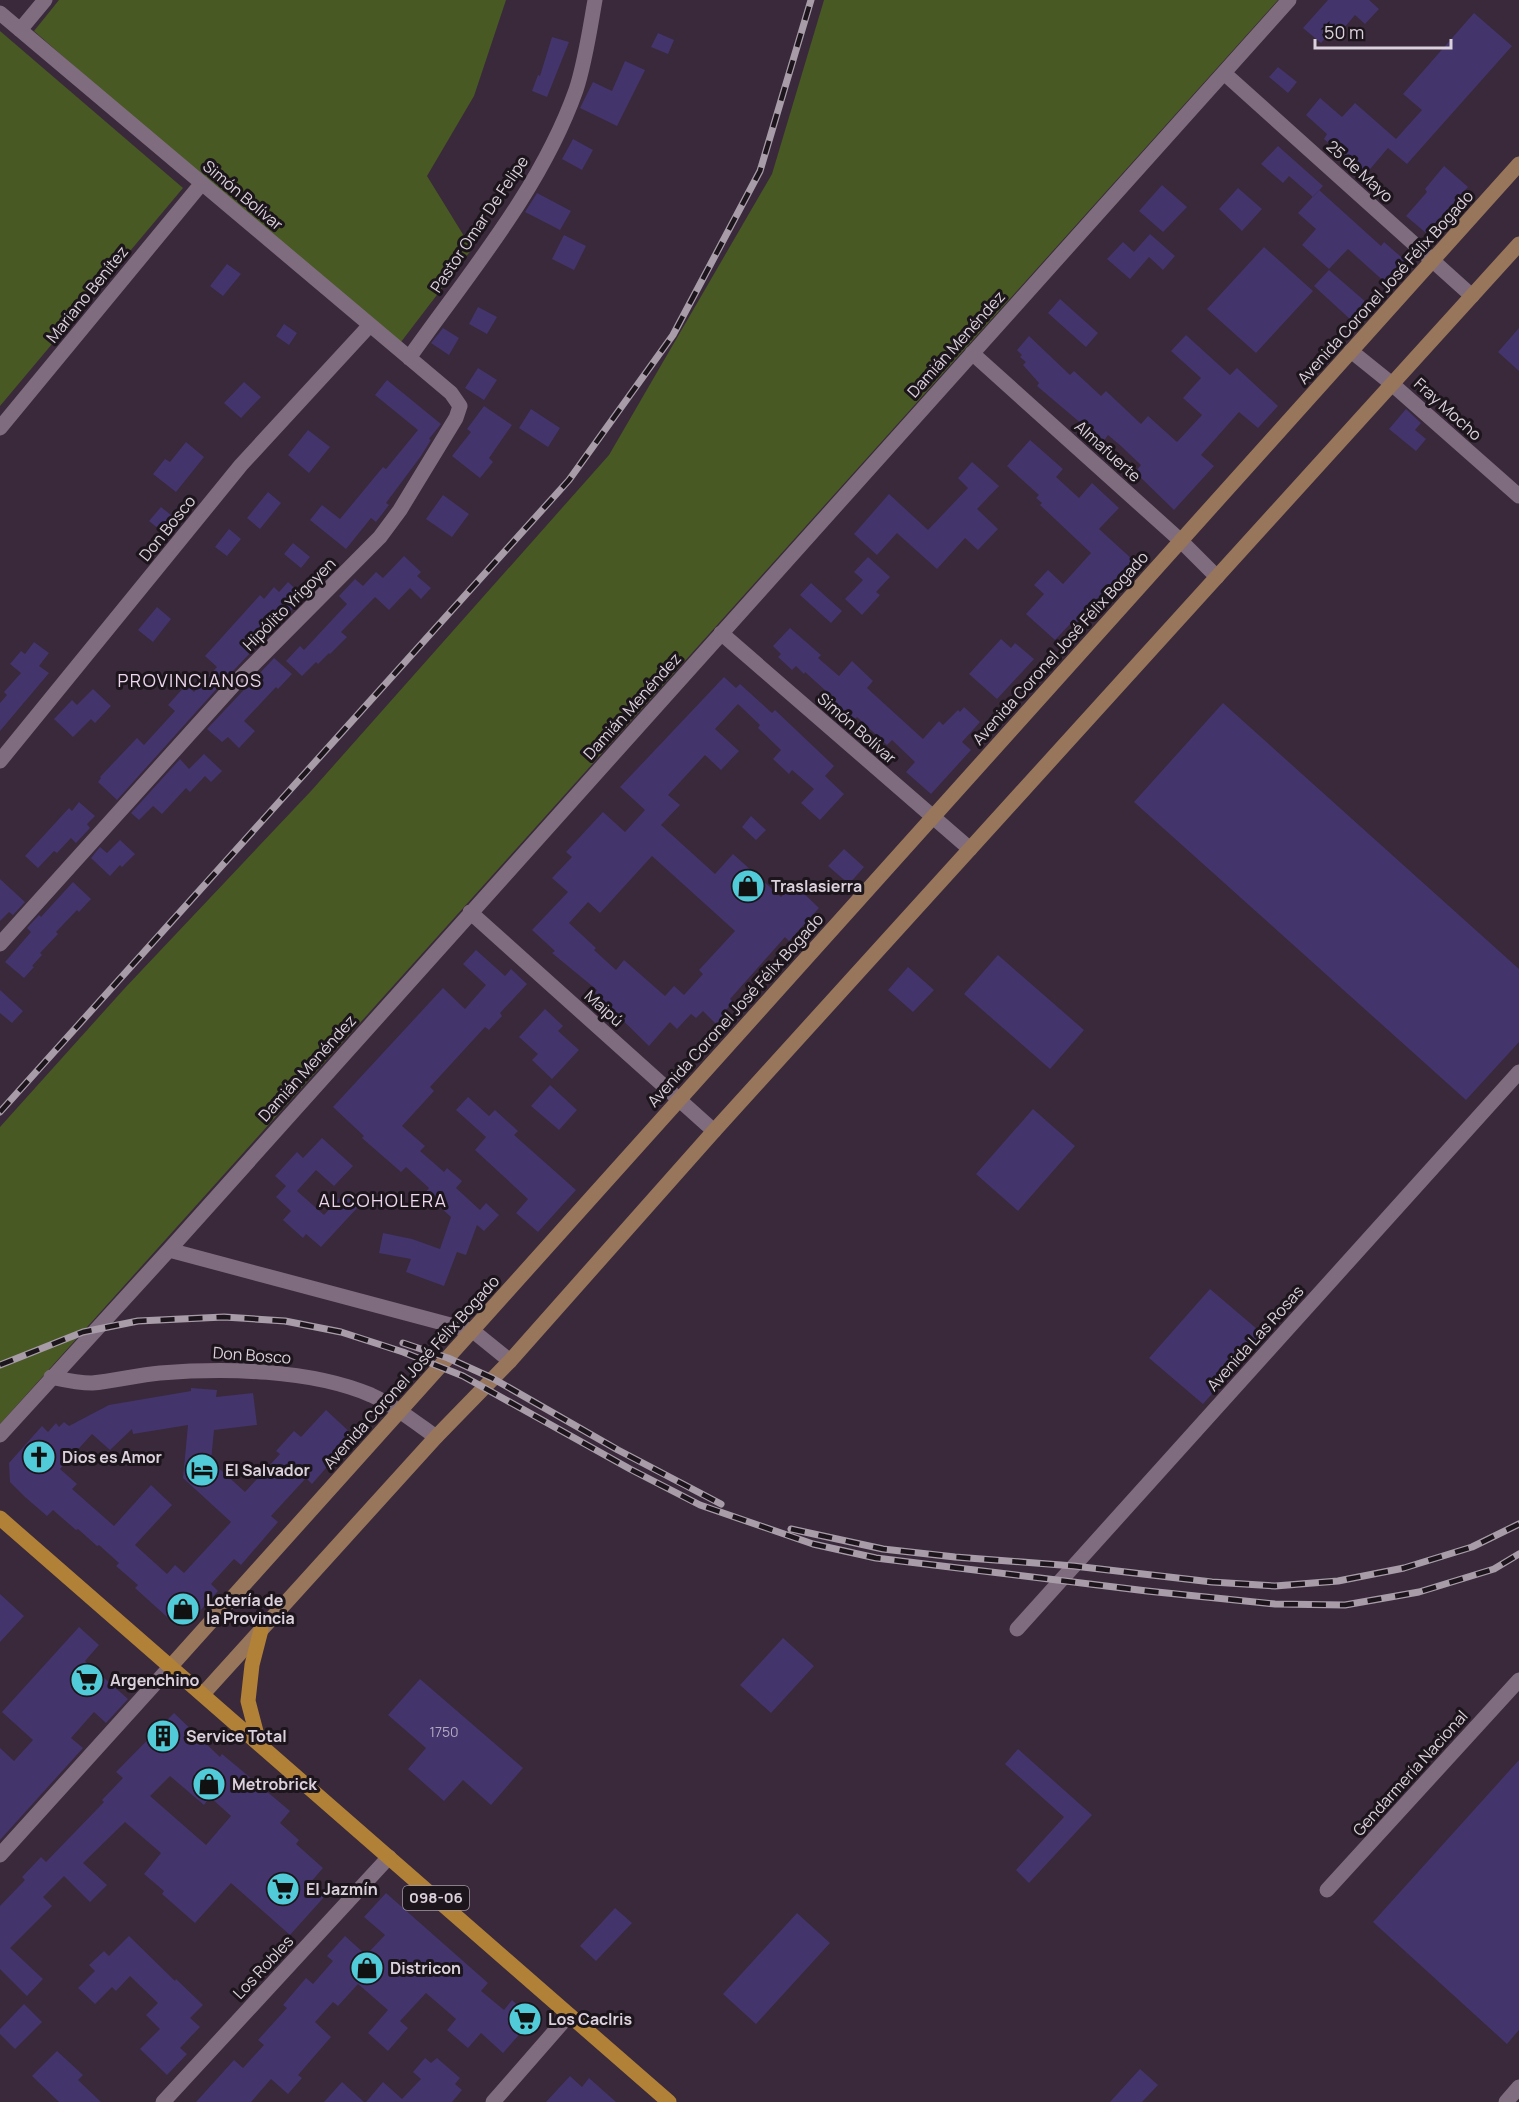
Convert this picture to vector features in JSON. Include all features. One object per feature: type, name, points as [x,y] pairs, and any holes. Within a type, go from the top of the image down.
[{"type":"main road","name":"Avenida Coronel José Félix Bogado","points":[[171,1666],[1519,164]]},
{"type":"main road","points":[[0,1518],[203,1694],[436,1437],[510,1361],[714,1131],[1519,244]]},
{"type":"main road","points":[[259,1743],[248,1701],[252,1665],[261,1630]]},
{"type":"main road","name":"098-06","points":[[203,1694],[669,2102]]},
{"type":"street","points":[[20,30],[45,0]]},
{"type":"street","name":"Pastor Omar De Felipe","points":[[408,358],[507,220],[551,148],[576,88],[595,0]]},
{"type":"street","name":"Damián Menéndez","points":[[0,1435],[169,1250],[1289,0]]},
{"type":"street","name":"Simón Bolívar","points":[[0,13],[451,393],[460,406]]},
{"type":"street","name":"25 de Mayo","points":[[1224,73],[1472,296]]},
{"type":"street","name":"Mariano Benítez","points":[[0,428],[202,183]]},
{"type":"street","name":"Don Bosco","points":[[0,761],[241,465],[370,325]]},
{"type":"street","name":"Fray Mocho","points":[[1351,351],[1392,384],[1519,496]]},
{"type":"street","name":"Almafuerte","points":[[972,353],[1181,541],[1217,577]]},
{"type":"street","name":"Hipólito Yrigoyen","points":[[1,940],[238,680],[380,537],[400,510],[456,418],[460,406]]},
{"type":"street","name":"Simón Bolívar","points":[[721,633],[969,849]]},
{"type":"street","name":"Maipú","points":[[470,912],[714,1131]]},
{"type":"street","name":"Avenida Las Rosas","points":[[1017,1629],[1519,1072]]},
{"type":"street","points":[[169,1250],[472,1331],[510,1361]]},
{"type":"street","name":"Don Bosco","points":[[51,1377],[91,1383],[150,1374],[204,1370],[290,1376],[336,1382],[372,1396],[400,1411],[436,1437]]},
{"type":"street","points":[[0,1855],[171,1666]]},
{"type":"street","name":"Gendarmería Nacional","points":[[1327,1890],[1519,1680]]},
{"type":"street","name":"Los Robles","points":[[163,2102],[389,1857]]},
{"type":"street","points":[[493,2102],[569,2015]]},
{"type":"street","points":[[1506,2102],[1519,2087]]},
{"type":"green space","points":[[59,0],[506,0],[474,96],[427,176],[472,249],[401,342],[203,179],[34,31]]},
{"type":"green space","points":[[824,0],[1278,0],[0,1424],[0,1127],[124,989],[311,791],[609,455],[772,174]]},
{"type":"green space","points":[[0,31],[183,188],[0,406]]},
{"type":"building","points":[[1328,0],[1369,0],[1379,9],[1365,24],[1355,15],[1338,35],[1333,30],[1321,43],[1303,28]]},
{"type":"building","points":[[1474,13],[1512,46],[1407,164],[1388,148],[1365,175],[1324,139],[1327,134],[1306,115],[1320,98],[1342,117],[1355,103],[1396,139],[1422,110],[1403,94]]},
{"type":"building","points":[[658,33],[674,40],[668,54],[651,47]]},
{"type":"building","points":[[552,37],[569,42],[547,97],[532,91],[538,75],[540,76]]},
{"type":"building","points":[[625,61],[645,70],[617,126],[580,108],[593,82],[612,91]]},
{"type":"building","points":[[1278,67],[1297,82],[1288,93],[1269,77]]},
{"type":"building","points":[[573,139],[593,150],[582,170],[562,159]]},
{"type":"building","points":[[1278,146],[1323,186],[1313,197],[1289,176],[1283,183],[1261,164]]},
{"type":"building","points":[[1444,166],[1468,187],[1426,233],[1406,216],[1427,192],[1425,189]]},
{"type":"building","points":[[1162,185],[1187,207],[1163,232],[1139,211]]},
{"type":"building","points":[[1238,188],[1262,209],[1242,231],[1219,209]]},
{"type":"building","points":[[1319,190],[1381,246],[1384,242],[1408,263],[1388,285],[1348,249],[1329,269],[1302,245],[1316,229],[1298,213]]},
{"type":"building","points":[[537,193],[571,211],[560,230],[525,212]]},
{"type":"building","points":[[1150,234],[1175,256],[1163,270],[1149,257],[1130,279],[1107,259],[1123,242],[1134,252]]},
{"type":"building","points":[[564,235],[586,246],[574,270],[552,259]]},
{"type":"building","points":[[1264,247],[1313,291],[1256,353],[1207,309]]},
{"type":"building","points":[[227,264],[241,274],[223,296],[210,286]]},
{"type":"building","points":[[1329,270],[1367,303],[1351,320],[1314,286]]},
{"type":"building","points":[[1060,299],[1098,333],[1086,347],[1048,313]]},
{"type":"building","points":[[478,307],[497,317],[487,334],[469,324]]},
{"type":"building","points":[[284,324],[297,333],[289,345],[276,336]]},
{"type":"building","points":[[443,328],[459,338],[449,355],[431,343]]},
{"type":"building","points":[[1519,328],[1519,371],[1498,352]]},
{"type":"building","points":[[1186,335],[1230,375],[1237,368],[1278,406],[1258,428],[1239,412],[1201,455],[1214,466],[1174,510],[1135,472],[1141,465],[1121,446],[1108,435],[1103,442],[1037,386],[1039,383],[1023,365],[1026,362],[1017,350],[1029,336],[1070,375],[1074,371],[1101,396],[1106,391],[1141,424],[1148,416],[1177,442],[1202,415],[1183,398],[1201,378],[1171,351]]},
{"type":"building","points":[[478,368],[497,380],[484,400],[465,388]]},
{"type":"building","points":[[387,380],[441,424],[429,439],[431,440],[421,456],[386,503],[389,505],[376,522],[371,518],[346,549],[310,520],[322,505],[340,519],[383,467],[386,469],[418,430],[375,395]]},
{"type":"building","points":[[244,382],[261,397],[241,418],[224,403]]},
{"type":"building","points":[[484,406],[512,425],[489,458],[493,462],[480,478],[452,456],[471,432],[467,429]]},
{"type":"building","points":[[531,409],[560,428],[548,447],[519,428]]},
{"type":"building","points":[[1406,409],[1421,423],[1415,430],[1426,439],[1416,451],[1389,429]]},
{"type":"building","points":[[308,430],[330,447],[309,473],[288,455]]},
{"type":"building","points":[[1030,440],[1063,469],[1056,477],[1079,498],[1092,483],[1119,508],[1099,529],[1133,560],[1076,623],[1073,621],[1055,640],[1026,614],[1044,594],[1034,585],[1048,570],[1063,584],[1091,553],[1040,505],[1042,503],[1036,498],[1039,495],[1007,466]]},
{"type":"building","points":[[186,442],[204,457],[176,492],[153,474],[165,459],[170,462]]},
{"type":"building","points":[[972,462],[999,486],[977,509],[998,529],[978,550],[965,538],[937,569],[897,533],[877,555],[854,534],[889,494],[928,530],[968,488],[958,478]]},
{"type":"building","points":[[268,492],[281,503],[260,529],[247,518]]},
{"type":"building","points":[[443,495],[469,514],[452,537],[426,519]]},
{"type":"building","points":[[161,507],[176,519],[164,533],[149,521]]},
{"type":"building","points":[[229,529],[241,539],[227,556],[215,547]]},
{"type":"building","points":[[293,543],[310,557],[301,568],[284,554]]},
{"type":"building","points":[[404,556],[421,572],[417,576],[431,588],[421,599],[410,588],[389,610],[375,597],[341,632],[347,637],[302,676],[286,661],[300,646],[304,650],[347,604],[339,596],[355,579],[363,586],[376,572],[383,578]]},
{"type":"building","points":[[868,557],[890,577],[876,592],[880,595],[862,615],[845,599],[863,580],[854,572]]},
{"type":"building","points":[[288,582],[304,597],[231,673],[117,800],[98,782],[100,777],[137,738],[144,745],[175,711],[168,705],[186,685],[194,692],[217,667],[205,656],[260,595],[264,599],[274,587],[279,592]]},
{"type":"building","points":[[811,583],[842,611],[831,623],[800,595]]},
{"type":"building","points":[[157,607],[171,619],[153,642],[138,630]]},
{"type":"building","points":[[790,628],[821,655],[818,658],[839,676],[852,661],[873,681],[867,688],[923,739],[939,721],[943,725],[964,707],[980,722],[962,742],[971,750],[931,794],[906,772],[915,762],[892,740],[887,745],[857,717],[853,721],[823,694],[826,691],[805,672],[804,674],[796,666],[792,670],[778,657],[781,654],[773,646]]},
{"type":"building","points":[[1001,639],[1011,648],[1015,643],[1034,659],[997,699],[969,674]]},
{"type":"building","points":[[34,642],[49,653],[39,666],[49,673],[0,731],[0,703],[7,695],[4,692],[21,673],[10,664],[21,651],[25,654]]},
{"type":"building","points":[[274,658],[292,674],[278,689],[276,687],[244,721],[255,731],[239,748],[228,737],[222,742],[207,729]]},
{"type":"building","points":[[724,677],[736,688],[740,684],[772,713],[775,710],[834,766],[825,776],[844,794],[820,820],[801,803],[814,789],[792,770],[789,774],[773,759],[781,750],[738,704],[715,729],[739,751],[721,770],[705,755],[668,795],[680,805],[661,825],[715,874],[733,854],[781,897],[794,884],[819,908],[789,941],[785,937],[730,999],[733,1002],[726,1010],[729,1012],[717,1025],[703,1011],[696,1018],[691,1014],[677,1029],[670,1022],[649,1046],[595,993],[597,990],[552,953],[555,951],[532,930],[568,892],[552,878],[572,857],[566,852],[603,812],[625,832],[645,810],[620,787]],"holes":[[[652,856],[735,931],[699,970],[703,974],[684,995],[674,986],[665,996],[624,960],[616,970],[569,923],[588,902],[600,913]]]},
{"type":"building","points":[[93,689],[111,706],[95,723],[91,719],[73,737],[54,719],[72,700],[77,705]]},
{"type":"building","points":[[1223,703],[1519,969],[1519,1042],[1466,1100],[1134,802]]},
{"type":"building","points":[[204,754],[222,771],[211,782],[205,776],[190,792],[186,788],[162,814],[153,806],[139,820],[131,813],[180,759],[189,769]]},
{"type":"building","points":[[79,802],[95,816],[87,824],[90,828],[76,843],[71,838],[57,853],[54,851],[38,868],[25,856],[69,808],[72,811]]},
{"type":"building","points":[[751,816],[766,830],[756,840],[742,827]]},
{"type":"building","points":[[120,840],[135,854],[110,876],[91,858],[100,847],[107,853]]},
{"type":"building","points":[[844,849],[864,867],[849,884],[828,866]]},
{"type":"building","points":[[0,879],[25,902],[13,915],[9,912],[0,921]]},
{"type":"building","points":[[73,882],[91,899],[56,932],[58,934],[40,953],[42,955],[24,978],[5,962],[31,932],[27,928],[39,915],[41,917]]},
{"type":"building","points":[[476,950],[505,976],[511,969],[527,984],[500,1013],[502,1016],[489,1030],[485,1027],[430,1087],[434,1091],[402,1126],[425,1146],[420,1151],[444,1172],[447,1168],[462,1181],[456,1188],[480,1210],[486,1203],[499,1215],[484,1231],[477,1225],[466,1255],[457,1252],[444,1286],[406,1272],[411,1259],[379,1253],[383,1233],[412,1239],[440,1249],[451,1217],[425,1193],[429,1188],[406,1167],[401,1172],[362,1138],[364,1136],[333,1107],[443,988],[465,1009],[486,985],[463,964]]},
{"type":"building","points":[[998,955],[1084,1030],[1050,1069],[964,994]]},
{"type":"building","points":[[908,967],[934,990],[913,1012],[888,990]]},
{"type":"building","points":[[0,990],[23,1011],[12,1023],[0,1013]]},
{"type":"building","points":[[545,1009],[563,1026],[558,1031],[579,1050],[552,1079],[532,1060],[538,1054],[519,1037]]},
{"type":"building","points":[[550,1085],[577,1110],[559,1130],[531,1106]]},
{"type":"building","points":[[468,1097],[489,1116],[495,1110],[518,1131],[514,1135],[576,1190],[538,1232],[516,1213],[528,1199],[475,1150],[486,1137],[456,1110]]},
{"type":"building","points":[[1033,1109],[1075,1146],[1018,1211],[976,1174]]},
{"type":"building","points":[[322,1138],[353,1166],[334,1186],[316,1170],[297,1191],[324,1215],[344,1193],[358,1207],[321,1247],[306,1234],[303,1238],[283,1220],[291,1211],[276,1197],[286,1186],[275,1176],[297,1152],[303,1158]]},
{"type":"building","points":[[1210,1289],[1264,1335],[1203,1404],[1149,1358]]},
{"type":"building","points":[[191,1388],[217,1390],[216,1397],[253,1393],[257,1425],[214,1430],[211,1461],[245,1492],[280,1454],[276,1451],[294,1431],[301,1437],[326,1410],[354,1436],[312,1484],[306,1478],[271,1516],[278,1522],[241,1565],[234,1559],[211,1584],[218,1591],[187,1625],[176,1625],[135,1588],[138,1585],[116,1566],[119,1563],[99,1545],[97,1546],[53,1510],[47,1516],[25,1497],[10,1482],[9,1463],[42,1426],[48,1432],[56,1423],[59,1427],[64,1422],[69,1426],[109,1405],[191,1391]],"holes":[[[188,1425],[183,1478],[231,1522],[184,1573],[175,1565],[167,1574],[135,1545],[172,1505],[151,1485],[114,1526],[72,1489],[77,1484],[60,1469],[92,1434],[110,1450],[132,1429],[133,1434]]]},
{"type":"building","points":[[0,1594],[24,1616],[0,1642]]},
{"type":"building","points":[[79,1627],[99,1645],[85,1661],[128,1699],[106,1723],[94,1712],[71,1738],[83,1748],[0,1840],[0,1748],[14,1761],[33,1740],[2,1712]]},
{"type":"building","points":[[783,1638],[814,1666],[771,1713],[740,1685]]},
{"type":"building","points":[[420,1679],[523,1768],[491,1805],[463,1780],[444,1801],[408,1769],[426,1748],[388,1715]]},
{"type":"building","points":[[174,1713],[220,1757],[222,1754],[290,1811],[280,1823],[299,1840],[296,1844],[323,1868],[310,1883],[325,1896],[290,1935],[231,1883],[195,1923],[162,1894],[164,1891],[144,1874],[161,1853],[125,1822],[83,1863],[107,1885],[90,1902],[64,1876],[43,1897],[52,1906],[10,1948],[43,1979],[27,1996],[0,1969],[0,1906],[25,1880],[22,1877],[41,1857],[46,1862],[104,1802],[102,1800],[123,1778],[116,1772]],"holes":[[[170,1776],[204,1805],[210,1797],[231,1816],[206,1845],[150,1796]]]},
{"type":"building","points":[[1018,1749],[1092,1815],[1029,1883],[1016,1870],[1064,1817],[1005,1764]]},
{"type":"building","points":[[1519,1760],[1519,2030],[1507,2044],[1373,1922]]},
{"type":"building","points":[[386,1893],[488,1983],[481,1991],[504,2010],[512,2000],[533,2019],[503,2053],[481,2033],[468,2048],[447,2030],[456,2019],[426,1993],[400,2021],[408,2028],[388,2051],[368,2033],[388,2010],[358,1984],[338,2006],[333,2002],[315,2022],[331,2037],[298,2075],[302,2078],[288,2094],[271,2079],[251,2102],[196,2102],[234,2060],[243,2068],[264,2045],[258,2040],[287,2008],[283,2005],[306,1978],[313,1984],[333,1961],[327,1956],[345,1936],[366,1955],[385,1935],[364,1917]]},
{"type":"building","points":[[615,1908],[632,1923],[596,1961],[580,1946]]},
{"type":"building","points":[[797,1913],[830,1943],[756,2024],[723,1994]]},
{"type":"building","points":[[129,1936],[203,2005],[190,2018],[200,2027],[180,2048],[187,2054],[167,2075],[140,2049],[160,2029],[146,2015],[158,2003],[130,1976],[116,1991],[112,1987],[95,2004],[78,1988],[95,1971],[89,1965],[104,1951],[109,1956]]},
{"type":"building","points":[[24,2004],[42,2022],[15,2049],[0,2034],[0,2029]]},
{"type":"building","points":[[57,2051],[83,2075],[78,2080],[101,2102],[59,2102],[32,2076]]},
{"type":"building","points":[[425,2058],[431,2063],[437,2058],[460,2078],[455,2084],[462,2090],[452,2102],[366,2102],[383,2082],[402,2099],[421,2079],[413,2072]]},
{"type":"building","points":[[1140,2069],[1158,2085],[1142,2102],[1110,2102]]},
{"type":"building","points":[[570,2076],[582,2087],[589,2078],[616,2102],[546,2102]]},
{"type":"building","points":[[342,2082],[364,2102],[324,2102]]},
{"type":"railway","points":[[0,1112],[569,480],[673,335],[760,171],[811,0]]},
{"type":"railway","points":[[0,1365],[83,1332],[138,1321],[224,1317],[285,1321],[341,1332],[403,1352],[463,1376],[630,1469],[700,1505],[813,1544],[876,1558],[1275,1604],[1345,1605],[1419,1592],[1494,1569],[1519,1554]]},
{"type":"railway","points":[[403,1343],[448,1358],[492,1378],[618,1450],[721,1504]]},
{"type":"railway","points":[[791,1529],[883,1549],[1074,1566],[1212,1582],[1275,1586],[1338,1581],[1404,1568],[1472,1547],[1519,1524]]},
{"type":"place","name":"Traslasierra","points":[[748,886]]},
{"type":"place","name":"Dios es Amor","points":[[39,1457]]},
{"type":"place","name":"El Salvador","points":[[202,1470]]},
{"type":"place","name":"Lotería de la Provincia","points":[[183,1609]]},
{"type":"place","name":"Argenchino","points":[[87,1680]]},
{"type":"place","name":"Service Total","points":[[163,1736]]},
{"type":"place","name":"Metrobrick","points":[[209,1784]]},
{"type":"place","name":"El Jazmín","points":[[283,1889]]},
{"type":"place","name":"Districon","points":[[367,1968]]},
{"type":"place","name":"Los Caclris","points":[[525,2019]]},
{"type":"district","name":"PROVINCIANOS","points":[[190,681]]},
{"type":"district","name":"ALCOHOLERA","points":[[383,1201]]}]
